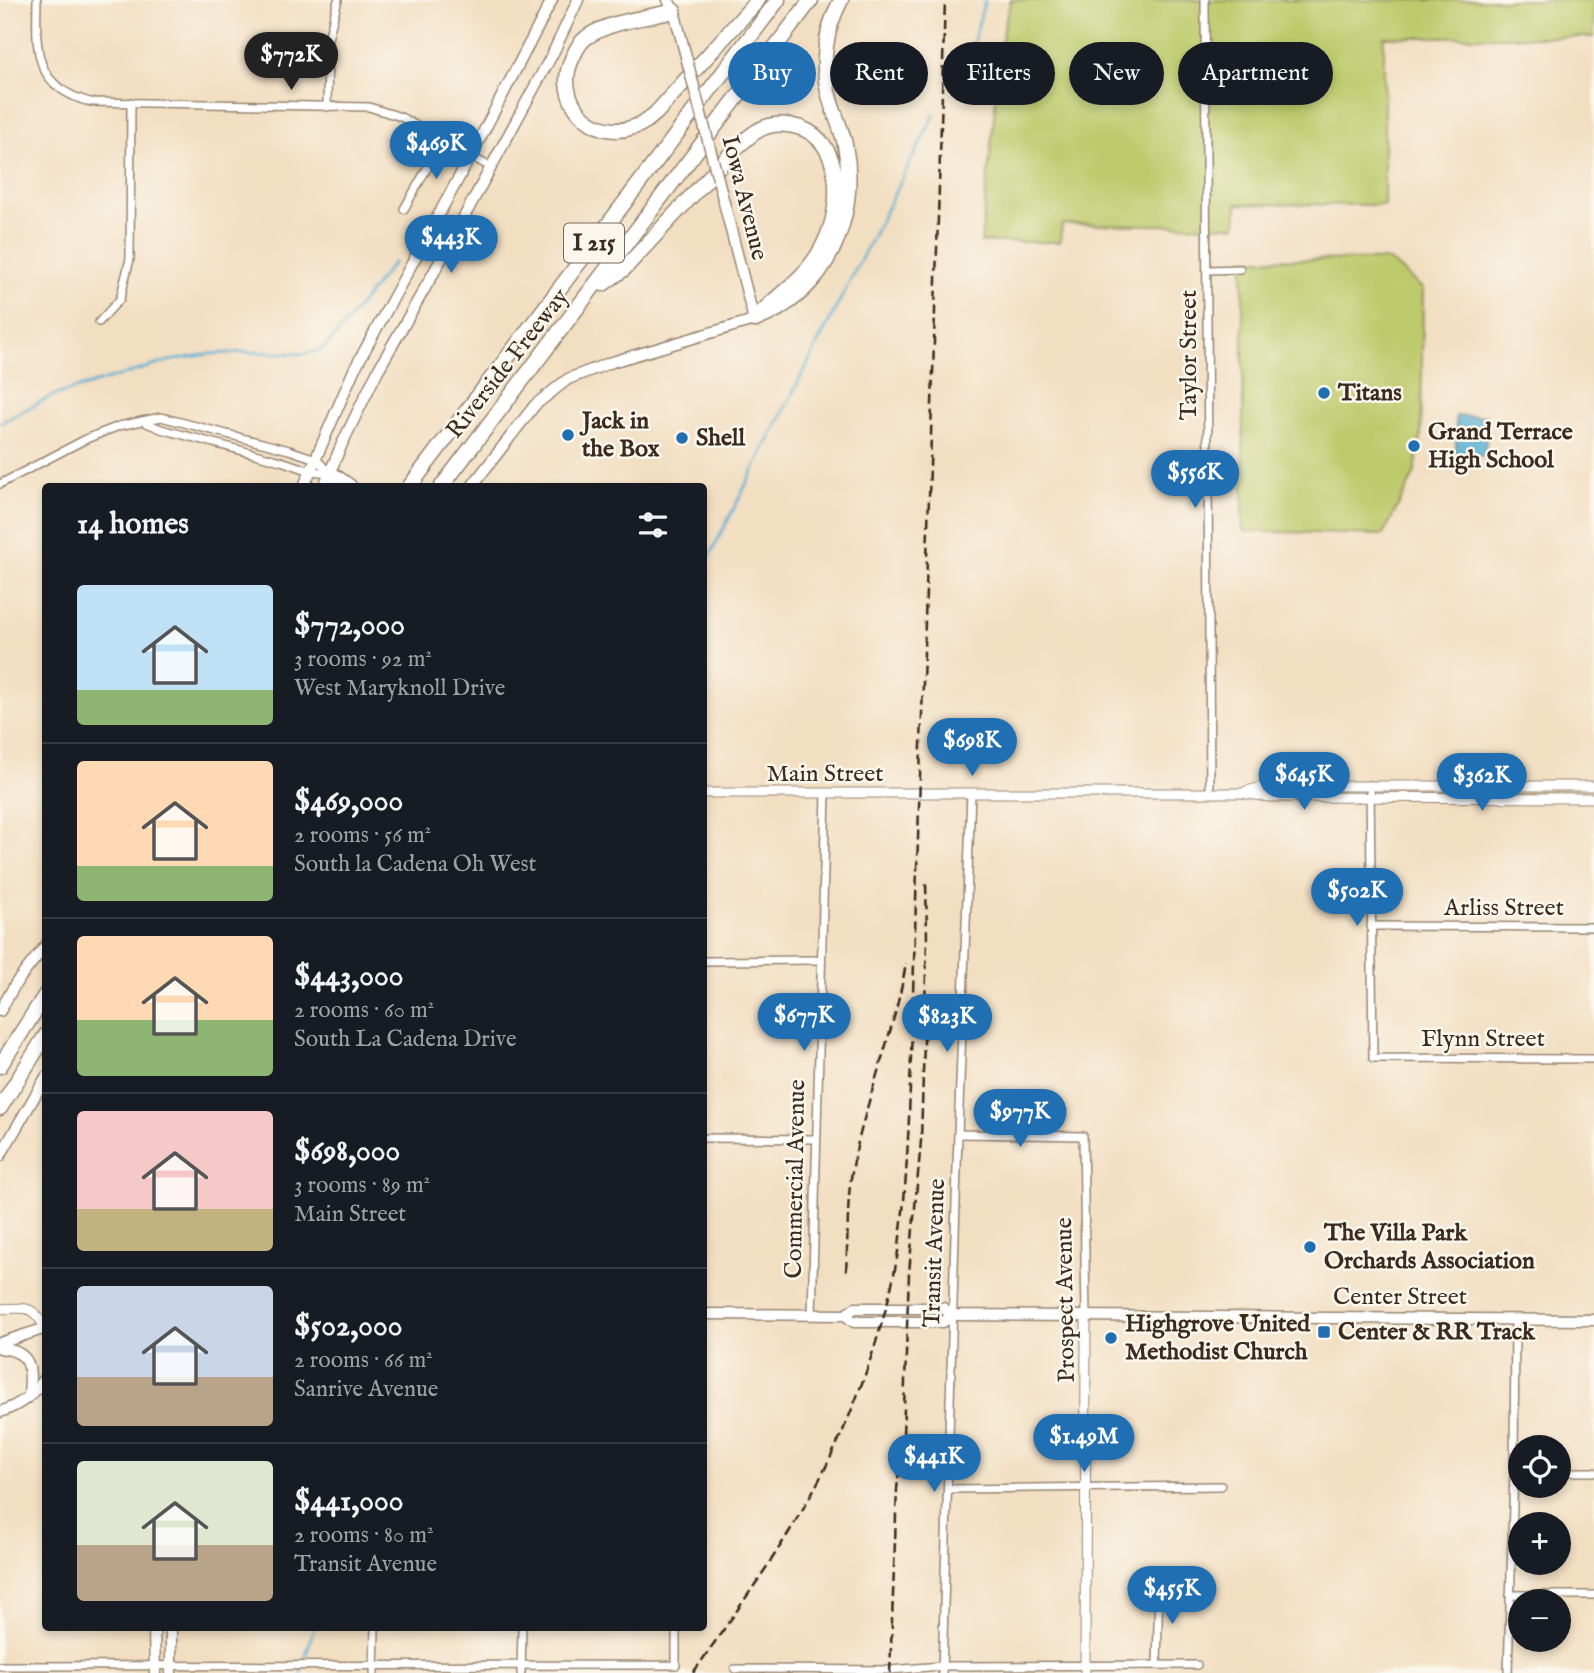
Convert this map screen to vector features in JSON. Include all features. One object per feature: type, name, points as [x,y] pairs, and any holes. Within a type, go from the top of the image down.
[{"type":"highway","points":[[672,4],[608,27],[584,39],[578,46],[569,64],[567,87],[575,110],[582,117],[601,127],[613,129],[626,129],[645,122],[758,0]]},
{"type":"highway","name":"Riverside Freeway","points":[[412,483],[778,0]]},
{"type":"highway","name":"Riverside Freeway","points":[[444,483],[811,0]]},
{"type":"highway","points":[[754,320],[783,307],[809,285],[832,251],[844,220],[848,198],[848,168],[845,144],[829,97],[824,59],[829,26],[841,0]]},
{"type":"highway","points":[[591,293],[624,269],[737,146],[755,132],[769,126],[793,126],[813,134],[828,151],[835,179],[831,225],[812,265],[754,320]]},
{"type":"highway","points":[[0,1066],[42,1000]]},
{"type":"highway","points":[[0,1108],[42,1041]]},
{"type":"main road","points":[[305,483],[354,370],[552,0]]},
{"type":"main road","points":[[327,480],[377,372],[433,274],[578,0]]},
{"type":"main road","name":"Iowa Avenue","points":[[672,4],[754,320]]},
{"type":"main road","points":[[474,483],[535,405],[568,379],[588,370],[754,320]]},
{"type":"main road","points":[[0,1011],[16,983],[42,950]]},
{"type":"main road","points":[[0,1156],[42,1084]]},
{"type":"main road","name":"Center Street","points":[[707,1314],[845,1315],[855,1308],[943,1308],[953,1315],[1594,1320]]},
{"type":"main road","points":[[0,1346],[42,1330]]},
{"type":"main road","points":[[0,1346],[14,1350],[27,1360],[31,1374],[29,1396]]},
{"type":"main road","points":[[0,1412],[20,1403],[42,1382]]},
{"type":"main road","points":[[154,1631],[155,1670]]},
{"type":"main road","points":[[171,1631],[171,1670]]},
{"type":"street","points":[[37,0],[39,60],[56,87],[66,94],[90,102],[369,107],[401,117],[490,167]]},
{"type":"street","points":[[327,107],[328,38],[338,0]]},
{"type":"street","name":"Taylor Street","points":[[1205,0],[1210,793]]},
{"type":"street","points":[[99,322],[120,299],[130,259],[131,102]]},
{"type":"street","points":[[404,209],[443,140]]},
{"type":"street","points":[[1208,270],[1240,269]]},
{"type":"street","points":[[0,484],[86,439],[160,417],[316,459],[327,480]]},
{"type":"street","points":[[141,421],[161,429],[281,461],[311,471],[327,480]]},
{"type":"street","name":"Main Street","points":[[1241,793],[1267,786],[1594,786]]},
{"type":"street","points":[[1370,786],[1371,926]]},
{"type":"street","name":"Main Street","points":[[707,793],[1241,793],[1269,797],[1594,798]]},
{"type":"street","name":"Commercial Avenue","points":[[812,1314],[820,960],[827,793]]},
{"type":"street","name":"Transit Avenue","points":[[942,1669],[971,793]]},
{"type":"street","name":"Arliss Street","points":[[1371,926],[1594,927]]},
{"type":"street","name":"Flynn Street","points":[[1371,926],[1373,1058],[1594,1059]]},
{"type":"street","points":[[707,961],[820,960]]},
{"type":"street","name":"Prospect Avenue","points":[[958,1134],[1083,1136],[1086,1316],[1085,1669]]},
{"type":"street","points":[[707,1138],[815,1139]]},
{"type":"street","points":[[0,1309],[33,1310],[42,1324]]},
{"type":"street","points":[[1515,1319],[1517,1435]]},
{"type":"street","points":[[1571,1472],[1594,1472]]},
{"type":"street","points":[[948,1489],[1221,1486]]},
{"type":"street","points":[[1510,1589],[1516,1498]]},
{"type":"street","points":[[1152,1668],[1158,1586]]},
{"type":"street","points":[[1571,1595],[1594,1595]]},
{"type":"street","points":[[374,1669],[375,1631]]},
{"type":"street","points":[[521,1670],[522,1631]]},
{"type":"street","points":[[0,1666],[155,1670],[287,1667],[521,1670],[676,1665],[676,1631]]},
{"type":"street","points":[[1508,1673],[1509,1652]]},
{"type":"street","points":[[736,1669],[1085,1669],[1197,1665]]},
{"type":"green space","points":[[1011,0],[1594,0],[1594,37],[1384,37],[1384,205],[1237,204],[1236,226],[1062,224],[1060,242],[981,242],[995,105],[1055,105],[1055,42],[1002,42]]},
{"type":"green space","points":[[1243,259],[1389,260],[1423,289],[1421,438],[1414,475],[1383,535],[1243,531]]},
{"type":"water","points":[[1456,416],[1486,416],[1486,456],[1456,456]]},
{"type":"waterway","points":[[973,42],[985,0]]},
{"type":"waterway","points":[[707,561],[935,114]]},
{"type":"waterway","points":[[0,423],[52,396],[169,361],[208,354],[303,354],[321,350],[334,338],[394,262]]},
{"type":"waterway","points":[[301,1673],[313,1631]]},
{"type":"railway","points":[[693,1673],[781,1544],[832,1454],[853,1407],[879,1333],[892,1285],[900,1238],[909,1118],[945,0]]},
{"type":"railway","points":[[890,1673],[909,1273],[921,1141],[927,939],[926,880]]},
{"type":"railway","points":[[846,1271],[849,1196],[855,1157],[894,1019],[906,963]]},
{"type":"place","name":"Titans","points":[[1324,393]]},
{"type":"place","name":"Jack in the Box","points":[[568,435]]},
{"type":"place","name":"Shell","points":[[682,438]]},
{"type":"place","name":"Grand Terrace High School","points":[[1414,446]]},
{"type":"place","name":"The Villa Park Orchards Association","points":[[1310,1247]]},
{"type":"place","name":"Center & RR Track","points":[[1324,1332]]},
{"type":"place","name":"Highgrove United Methodist Church","points":[[1111,1338]]}]
